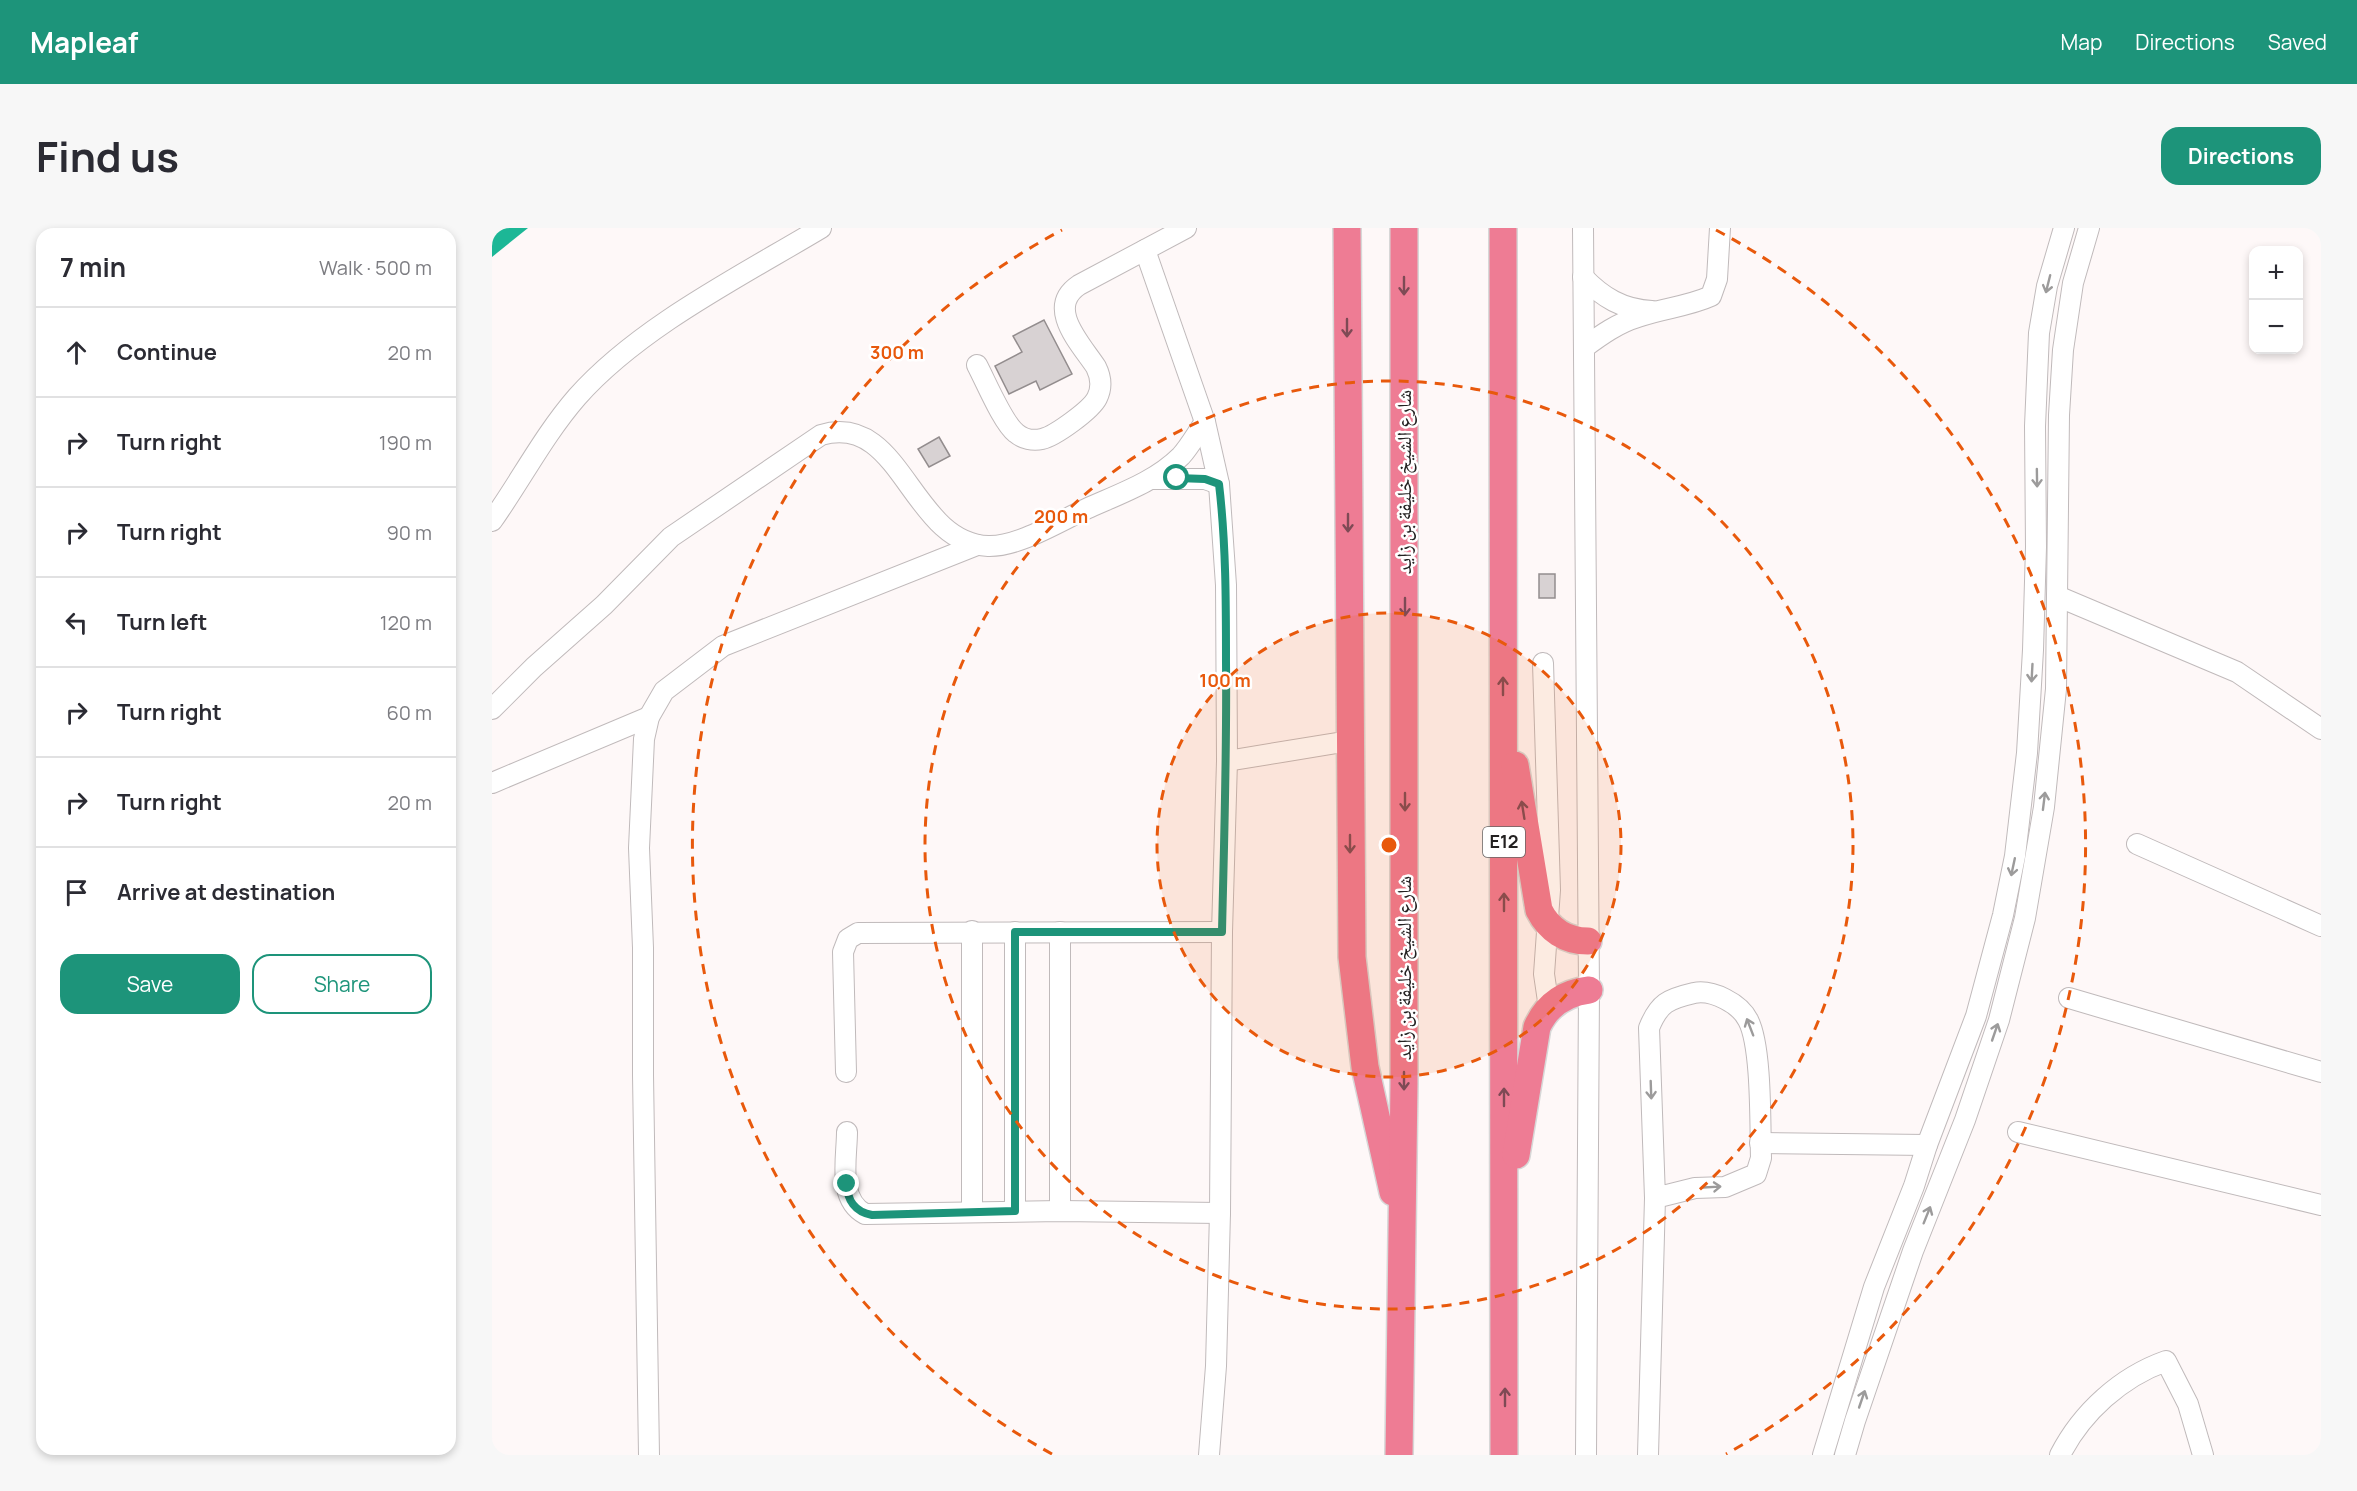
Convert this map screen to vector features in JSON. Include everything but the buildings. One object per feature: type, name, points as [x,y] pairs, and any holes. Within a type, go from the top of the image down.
[{"type":"highway","points":[[1347,228],[1350,920],[1355,994],[1372,1102],[1403,1232]]},
{"type":"highway","name":"شارع الشيخ خليفة بن زايد","points":[[1400,1455],[1405,765],[1404,228]]},
{"type":"highway","name":"E12","points":[[1503,228],[1504,1455]]},
{"type":"highway","points":[[1503,720],[1522,803],[1537,903],[1547,924],[1566,937],[1588,941]]},
{"type":"highway","points":[[1504,1200],[1524,1112],[1534,1038],[1541,1017],[1566,995],[1589,990]]},
{"type":"street","points":[[492,521],[563,413],[584,389],[618,357],[674,318],[821,228]]},
{"type":"street","points":[[977,365],[1015,433],[1034,440],[1053,434],[1094,404],[1100,390],[1100,375],[1065,318],[1066,298],[1079,285],[1186,228]]},
{"type":"street","points":[[1583,228],[1589,990],[1586,1455]]},
{"type":"street","points":[[1585,347],[1619,325],[1658,311],[1695,304],[1711,296],[1717,279],[1720,228]]},
{"type":"street","points":[[1823,1455],[1874,1287],[1914,1186],[1976,1016],[1998,934],[2015,856],[2027,753],[2033,661],[2036,547],[2035,426],[2039,333],[2047,286],[2064,228]]},
{"type":"street","points":[[1845,1455],[1913,1251],[1965,1120],[1999,1020],[2025,918],[2035,866],[2056,689],[2059,415],[2062,360],[2073,283],[2089,228]]},
{"type":"street","points":[[1145,250],[1205,422],[1219,484],[1226,585],[1227,761],[1222,932],[1220,1213],[1216,1366],[1209,1455]]},
{"type":"street","points":[[1583,277],[1609,299],[1624,306],[1658,311]]},
{"type":"street","points":[[492,710],[534,667],[612,598],[671,537],[821,435],[840,431],[868,439],[883,452],[943,528],[953,536],[977,545],[989,546],[1014,542],[1152,479],[1182,455],[1205,422]]},
{"type":"street","points":[[1152,479],[1205,479],[1219,484]]},
{"type":"street","points":[[649,1455],[643,948],[639,848],[644,739],[649,717],[664,691],[723,646],[977,545]]},
{"type":"street","points":[[2057,596],[2237,672],[2321,729]]},
{"type":"street","points":[[1543,663],[1550,890],[1544,974],[1549,1008]]},
{"type":"street","points":[[492,783],[649,717]]},
{"type":"street","points":[[1227,761],[1349,741]]},
{"type":"street","points":[[2137,844],[2321,926]]},
{"type":"street","points":[[846,1072],[843,952],[852,935],[864,932],[1222,932]]},
{"type":"street","points":[[972,932],[972,1212]]},
{"type":"street","points":[[1015,932],[1015,1211]]},
{"type":"street","points":[[1060,932],[1060,1211]]},
{"type":"street","points":[[1648,1455],[1655,1198],[1649,1028],[1656,1011],[1668,1002],[1699,992],[1715,994],[1737,1005],[1749,1020],[1756,1043],[1761,1158],[1756,1174],[1725,1187],[1695,1188],[1655,1198]]},
{"type":"street","points":[[2069,998],[2321,1072]]},
{"type":"street","points":[[847,1132],[847,1190],[851,1202],[860,1211],[878,1215],[1015,1211],[1220,1213]]},
{"type":"street","points":[[2018,1132],[2321,1205]]},
{"type":"street","points":[[1760,1143],[1927,1146]]},
{"type":"street","points":[[2061,1455],[2076,1429],[2105,1397],[2135,1375],[2166,1362],[2188,1404],[2203,1455]]},
{"type":"shaded area","points":[[492,228],[528,228],[492,257]]},
{"type":"route","points":[[847,1184],[851,1202],[865,1214],[1015,1211],[1015,932],[1222,932],[1227,761],[1226,585],[1221,504],[1219,484],[1205,479],[1177,478]]}]
